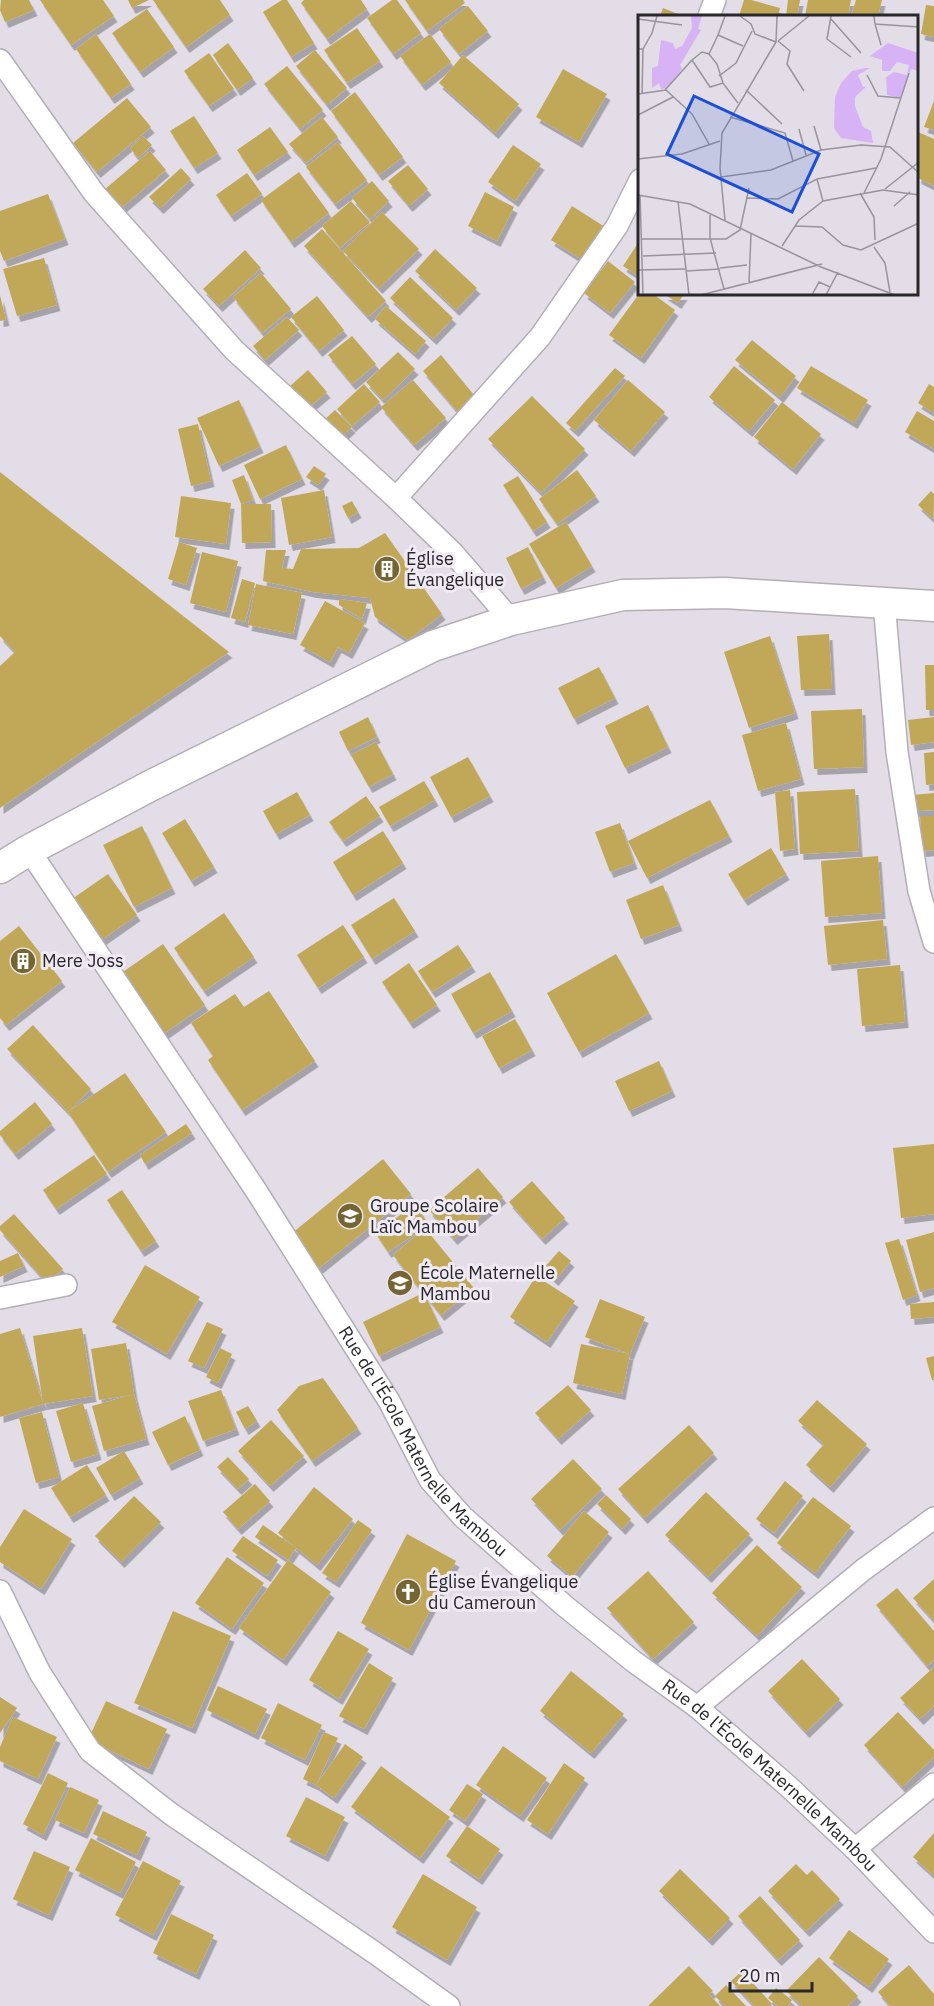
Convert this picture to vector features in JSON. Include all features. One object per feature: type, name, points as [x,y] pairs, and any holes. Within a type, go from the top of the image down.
[{"type":"street","points":[[710,15],[715,0]]},
{"type":"street","points":[[0,60],[94,193],[234,350],[453,553],[512,620]]},
{"type":"street","points":[[396,498],[540,337],[617,226],[638,184]]},
{"type":"street","points":[[0,868],[29,850],[150,786],[433,646],[512,620],[623,595],[725,593],[934,606]]},
{"type":"street","points":[[884,602],[897,752],[919,891],[934,942]]},
{"type":"street","name":"Rue de l'École Maternelle Mambou","points":[[29,850],[263,1202],[389,1401],[430,1480],[463,1517],[566,1607],[633,1661],[697,1707],[789,1787],[855,1848],[934,1932]]},
{"type":"street","points":[[0,1298],[66,1285]]},
{"type":"street","points":[[697,1707],[863,1570],[934,1518]]},
{"type":"street","points":[[0,1591],[40,1673],[90,1750],[171,1814],[375,1953],[448,2006]]},
{"type":"street","points":[[855,1848],[934,1784]]},
{"type":"building","points":[[1,0],[29,0],[34,10],[5,22],[0,10]]},
{"type":"building","points":[[40,0],[103,0],[114,16],[71,45]]},
{"type":"building","points":[[128,0],[149,0],[132,8]]},
{"type":"building","points":[[153,0],[220,0],[230,15],[186,47]]},
{"type":"building","points":[[282,0],[287,0],[314,43],[291,57],[263,12]]},
{"type":"building","points":[[304,0],[361,0],[367,9],[327,39],[301,3]]},
{"type":"building","points":[[392,0],[397,0],[421,33],[393,54],[367,18]]},
{"type":"building","points":[[405,0],[463,0],[465,3],[427,31]]},
{"type":"building","points":[[744,0],[780,8],[778,15],[739,15]]},
{"type":"building","points":[[788,0],[800,0],[797,15],[786,15]]},
{"type":"building","points":[[808,0],[851,0],[848,15],[805,15]]},
{"type":"building","points":[[856,0],[882,0],[878,15],[851,15]]},
{"type":"building","points":[[926,5],[934,6],[934,37],[921,34]]},
{"type":"building","points":[[468,6],[488,31],[459,54],[439,29]]},
{"type":"building","points":[[663,8],[680,15],[660,15]]},
{"type":"building","points":[[147,9],[174,47],[140,72],[112,33]]},
{"type":"building","points":[[357,28],[380,61],[347,83],[324,50]]},
{"type":"building","points":[[96,34],[131,84],[111,98],[76,49]]},
{"type":"building","points":[[430,34],[451,62],[422,85],[400,56]]},
{"type":"building","points":[[228,43],[253,78],[237,90],[213,55]]},
{"type":"building","points":[[315,50],[347,88],[327,105],[296,66]]},
{"type":"building","points":[[209,53],[234,89],[209,106],[184,71]]},
{"type":"building","points":[[463,55],[519,104],[495,133],[439,83]]},
{"type":"building","points":[[287,66],[323,110],[300,129],[264,84]]},
{"type":"building","points":[[563,69],[607,94],[579,142],[536,117]]},
{"type":"building","points":[[355,92],[403,157],[379,175],[331,111]]},
{"type":"building","points":[[127,98],[151,127],[97,172],[73,143]]},
{"type":"building","points":[[934,101],[934,130],[924,127]]},
{"type":"building","points":[[194,116],[218,153],[194,168],[170,131]]},
{"type":"building","points":[[322,117],[338,137],[306,163],[289,144]]},
{"type":"building","points":[[270,127],[288,152],[254,175],[237,150]]},
{"type":"building","points":[[919,132],[934,139],[934,186],[919,178]]},
{"type":"building","points":[[143,136],[152,145],[138,158],[130,148]]},
{"type":"building","points":[[338,142],[367,180],[335,204],[306,167]]},
{"type":"building","points":[[513,145],[541,164],[515,201],[488,182]]},
{"type":"building","points":[[150,151],[166,170],[120,209],[104,190]]},
{"type":"building","points":[[408,165],[428,189],[409,206],[388,181]]},
{"type":"building","points":[[181,168],[191,179],[160,208],[149,197]]},
{"type":"building","points":[[299,172],[329,213],[291,242],[261,200]]},
{"type":"building","points":[[247,173],[262,194],[231,216],[216,195]]},
{"type":"building","points":[[372,181],[389,201],[370,219],[352,198]]},
{"type":"building","points":[[485,192],[514,207],[497,241],[468,226]]},
{"type":"building","points":[[48,194],[65,239],[4,261],[0,251],[0,211]]},
{"type":"building","points":[[351,201],[370,222],[340,248],[322,226]]},
{"type":"building","points":[[572,206],[605,227],[584,261],[551,240]]},
{"type":"building","points":[[382,212],[419,249],[379,288],[343,251]]},
{"type":"building","points":[[322,229],[386,301],[368,317],[304,246]]},
{"type":"building","points":[[638,243],[638,276],[623,266]]},
{"type":"building","points":[[435,249],[477,288],[456,310],[415,271]]},
{"type":"building","points":[[245,250],[261,268],[219,306],[203,289]]},
{"type":"building","points":[[44,258],[57,305],[17,316],[3,269]]},
{"type":"building","points":[[608,261],[635,282],[610,313],[584,293]]},
{"type":"building","points":[[261,273],[291,309],[262,333],[233,297]]},
{"type":"building","points":[[410,277],[453,318],[433,339],[390,298]]},
{"type":"building","points":[[0,295],[6,320],[0,321]]},
{"type":"building","points":[[638,295],[656,296],[675,310],[641,358],[609,335]]},
{"type":"building","points":[[317,296],[344,330],[319,351],[291,317]]},
{"type":"building","points":[[667,296],[683,296],[678,303]]},
{"type":"building","points":[[386,306],[426,341],[415,354],[375,319]]},
{"type":"building","points":[[287,317],[299,330],[265,360],[253,346]]},
{"type":"building","points":[[352,336],[376,364],[352,384],[328,355]]},
{"type":"building","points":[[752,340],[796,376],[780,397],[735,360]]},
{"type":"building","points":[[398,352],[415,369],[383,400],[366,382]]},
{"type":"building","points":[[441,355],[479,401],[461,416],[423,371]]},
{"type":"building","points":[[734,366],[775,400],[749,431],[709,397]]},
{"type":"building","points":[[811,366],[868,400],[854,423],[797,388]]},
{"type":"building","points":[[615,368],[625,376],[575,431],[566,423]]},
{"type":"building","points":[[308,370],[327,392],[308,408],[289,387]]},
{"type":"building","points":[[413,380],[446,418],[414,445],[381,407]]},
{"type":"building","points":[[628,380],[665,412],[631,451],[594,420]]},
{"type":"building","points":[[364,384],[380,402],[352,426],[337,409]]},
{"type":"building","points":[[929,384],[934,387],[934,413],[918,403]]},
{"type":"building","points":[[532,396],[585,449],[541,493],[488,439]]},
{"type":"building","points":[[239,400],[260,447],[219,466],[197,418]]},
{"type":"building","points":[[782,402],[821,434],[793,469],[754,437]]},
{"type":"building","points":[[335,410],[352,427],[338,440],[321,423]]},
{"type":"building","points":[[917,411],[934,421],[934,449],[905,432]]},
{"type":"building","points":[[198,424],[211,481],[191,486],[178,429]]},
{"type":"building","points":[[286,445],[302,479],[260,499],[244,465]]},
{"type":"building","points":[[314,466],[326,474],[318,485],[306,477]]},
{"type":"building","points":[[577,470],[596,496],[557,524],[539,499]]},
{"type":"building","points":[[0,472],[229,652],[0,808],[0,666],[15,652],[0,636]]},
{"type":"building","points":[[244,475],[253,500],[241,504],[232,480]]},
{"type":"building","points":[[518,476],[547,522],[533,531],[503,485]]},
{"type":"building","points":[[324,490],[332,537],[289,545],[281,498]]},
{"type":"building","points":[[931,491],[934,494],[933,519],[918,505]]},
{"type":"building","points":[[181,496],[231,503],[226,544],[175,537]]},
{"type":"building","points":[[352,501],[358,512],[348,518],[342,506]]},
{"type":"building","points":[[241,504],[271,504],[272,542],[242,543]]},
{"type":"building","points":[[566,522],[592,566],[556,588],[529,544]]},
{"type":"building","points":[[385,533],[442,614],[408,640],[375,617],[370,598],[313,592],[263,581],[266,550],[286,550],[282,568],[293,569],[301,549],[359,548]]},
{"type":"building","points":[[179,542],[197,548],[186,585],[168,579]]},
{"type":"building","points":[[528,547],[543,577],[521,589],[506,558]]},
{"type":"building","points":[[202,552],[238,561],[226,612],[190,603]]},
{"type":"building","points":[[242,579],[255,583],[245,622],[231,618]]},
{"type":"building","points":[[256,584],[302,593],[293,634],[248,625]]},
{"type":"building","points":[[339,599],[367,603],[362,619],[339,605]]},
{"type":"building","points":[[325,601],[365,623],[349,653],[338,647],[330,662],[300,645]]},
{"type":"building","points":[[829,634],[832,689],[801,690],[797,636]]},
{"type":"building","points":[[770,636],[795,713],[749,728],[724,652]]},
{"type":"building","points":[[925,665],[934,665],[934,710],[926,710]]},
{"type":"building","points":[[599,667],[615,698],[574,719],[558,688]]},
{"type":"building","points":[[648,705],[668,747],[625,768],[605,726]]},
{"type":"building","points":[[862,709],[864,767],[814,769],[811,711]]},
{"type":"building","points":[[368,717],[377,737],[348,751],[339,732]]},
{"type":"building","points":[[934,717],[934,742],[911,745],[908,720]]},
{"type":"building","points":[[786,723],[801,779],[758,791],[742,735]]},
{"type":"building","points":[[376,742],[393,774],[369,787],[351,755]]},
{"type":"building","points":[[934,752],[934,784],[926,785],[924,753]]},
{"type":"building","points":[[468,757],[490,796],[451,817],[430,777]]},
{"type":"building","points":[[424,781],[435,800],[390,826],[379,807]]},
{"type":"building","points":[[855,789],[859,851],[800,854],[797,792]]},
{"type":"building","points":[[790,790],[795,849],[780,851],[775,792]]},
{"type":"building","points":[[297,792],[310,815],[276,834],[263,811]]},
{"type":"building","points":[[934,793],[934,810],[914,811],[913,795]]},
{"type":"building","points":[[366,796],[380,816],[343,841],[329,822]]},
{"type":"building","points":[[710,800],[729,836],[647,878],[628,841]]},
{"type":"building","points":[[920,816],[934,816],[934,850],[922,851]]},
{"type":"building","points":[[185,819],[214,867],[191,881],[162,833]]},
{"type":"building","points":[[620,823],[634,863],[610,872],[595,832]]},
{"type":"building","points":[[142,826],[172,888],[134,907],[103,845]]},
{"type":"building","points":[[383,831],[403,863],[353,895],[333,862]]},
{"type":"building","points":[[771,848],[786,874],[744,900],[728,874]]},
{"type":"building","points":[[878,856],[882,913],[825,917],[821,861]]},
{"type":"building","points":[[108,874],[137,915],[100,941],[72,899]]},
{"type":"building","points":[[663,885],[679,925],[641,939],[626,900]]},
{"type":"building","points":[[394,898],[415,931],[372,959],[351,925]]},
{"type":"building","points":[[224,913],[254,957],[204,991],[174,948]]},
{"type":"building","points":[[883,920],[887,959],[828,965],[824,926]]},
{"type":"building","points":[[343,925],[364,957],[318,988],[297,955]]},
{"type":"building","name":"Mere Joss","points":[[19,926],[62,981],[6,1025],[0,1018],[0,941]]},
{"type":"building","points":[[163,944],[205,1005],[162,1035],[120,974]]},
{"type":"building","points":[[458,945],[472,966],[432,992],[418,971]]},
{"type":"building","points":[[616,954],[649,1013],[579,1052],[547,993]]},
{"type":"building","points":[[409,963],[437,1005],[410,1023],[382,982]]},
{"type":"building","points":[[900,965],[905,1022],[862,1026],[857,969]]},
{"type":"building","points":[[490,972],[512,1011],[473,1033],[451,994]]},
{"type":"building","points":[[269,991],[315,1061],[242,1110],[208,1060],[213,1056],[191,1023],[235,994],[244,1007]]},
{"type":"building","points":[[515,1019],[532,1050],[499,1068],[482,1036]]},
{"type":"building","points":[[33,1025],[91,1089],[68,1112],[7,1049]]},
{"type":"building","points":[[659,1061],[672,1091],[629,1111],[615,1081]]},
{"type":"building","points":[[125,1073],[166,1132],[108,1172],[68,1112]]},
{"type":"building","points":[[35,1102],[52,1124],[15,1154],[0,1135],[0,1131]]},
{"type":"building","points":[[186,1124],[192,1133],[145,1164],[140,1155]]},
{"type":"building","points":[[934,1144],[934,1214],[901,1218],[893,1148]]},
{"type":"building","points":[[94,1155],[107,1174],[56,1209],[43,1190]]},
{"type":"building","name":"Groupe Scolaire Laïc Mambou","points":[[383,1159],[411,1194],[319,1268],[291,1234]]},
{"type":"building","points":[[478,1168],[503,1197],[454,1239],[429,1210]]},
{"type":"building","points":[[532,1181],[565,1218],[542,1239],[509,1202]]},
{"type":"building","points":[[122,1190],[156,1241],[141,1251],[107,1200]]},
{"type":"building","points":[[415,1203],[429,1225],[388,1252],[376,1234]]},
{"type":"building","points":[[14,1214],[63,1269],[47,1283],[0,1230],[0,1226]]},
{"type":"building","points":[[425,1228],[474,1288],[441,1315],[425,1295],[440,1327],[379,1356],[363,1322],[423,1293],[393,1255]]},
{"type":"building","points":[[934,1232],[934,1288],[920,1292],[906,1240]]},
{"type":"building","points":[[899,1239],[917,1295],[903,1300],[885,1243]]},
{"type":"building","points":[[559,1251],[571,1261],[555,1280],[543,1269]]},
{"type":"building","points":[[18,1253],[24,1266],[0,1277],[0,1261]]},
{"type":"building","points":[[145,1265],[200,1297],[167,1354],[112,1322]]},
{"type":"building","points":[[536,1276],[575,1301],[547,1342],[510,1317]]},
{"type":"building","points":[[600,1299],[645,1317],[630,1354],[585,1337]]},
{"type":"building","points":[[934,1302],[934,1317],[911,1319],[910,1304]]},
{"type":"building","points":[[207,1322],[223,1329],[204,1368],[188,1361]]},
{"type":"building","points":[[20,1328],[43,1404],[0,1417],[0,1334]]},
{"type":"building","points":[[82,1328],[93,1396],[43,1404],[33,1336]]},
{"type":"building","points":[[126,1343],[134,1394],[146,1439],[104,1451],[92,1406],[131,1395],[99,1400],[91,1349]]},
{"type":"building","points":[[581,1344],[630,1354],[622,1394],[573,1383]]},
{"type":"building","points":[[220,1348],[232,1354],[218,1383],[206,1377]]},
{"type":"building","points":[[934,1356],[934,1380],[932,1380],[926,1358]]},
{"type":"building","points":[[323,1378],[358,1428],[312,1461],[277,1410],[299,1386]]},
{"type":"building","points":[[568,1385],[591,1410],[558,1439],[535,1413]]},
{"type":"building","points":[[221,1390],[236,1429],[203,1441],[188,1401]]},
{"type":"building","points":[[817,1400],[867,1444],[830,1487],[806,1465],[824,1444],[798,1421]]},
{"type":"building","points":[[83,1403],[98,1454],[71,1462],[56,1411]]},
{"type":"building","points":[[248,1406],[257,1421],[245,1429],[236,1412]]},
{"type":"building","points":[[42,1412],[59,1477],[36,1483],[19,1418]]},
{"type":"building","points":[[185,1416],[200,1450],[168,1465],[152,1432]]},
{"type":"building","points":[[271,1420],[304,1456],[270,1486],[238,1451]]},
{"type":"building","points":[[689,1425],[714,1453],[644,1518],[618,1489]]},
{"type":"building","points":[[124,1451],[140,1478],[111,1495],[96,1468]]},
{"type":"building","points":[[228,1457],[249,1479],[238,1489],[217,1467]]},
{"type":"building","points":[[573,1459],[602,1489],[560,1530],[531,1499]]},
{"type":"building","points":[[87,1465],[106,1495],[70,1517],[51,1488]]},
{"type":"building","points":[[785,1481],[803,1496],[774,1533],[756,1519]]},
{"type":"building","points":[[255,1484],[270,1501],[238,1529],[223,1512]]},
{"type":"building","points":[[314,1487],[353,1519],[317,1565],[278,1533]]},
{"type":"building","points":[[706,1492],[750,1534],[708,1577],[665,1535]]},
{"type":"building","points":[[606,1495],[631,1519],[622,1529],[597,1504]]},
{"type":"building","points":[[134,1496],[161,1522],[121,1562],[95,1536]]},
{"type":"building","points":[[813,1497],[851,1526],[815,1573],[777,1543]]},
{"type":"building","points":[[24,1509],[72,1539],[41,1589],[0,1562],[0,1547]]},
{"type":"building","points":[[584,1511],[609,1532],[572,1577],[547,1556]]},
{"type":"building","points":[[358,1520],[372,1530],[336,1582],[322,1573]]},
{"type":"building","points":[[263,1525],[296,1548],[288,1560],[255,1537]]},
{"type":"building","name":"Église Évangelique du Cameroun","points":[[407,1534],[456,1561],[409,1650],[361,1623]]},
{"type":"building","points":[[243,1536],[278,1560],[267,1576],[232,1551]]},
{"type":"building","points":[[757,1545],[802,1587],[757,1636],[712,1593]]},
{"type":"building","points":[[227,1557],[264,1583],[232,1629],[195,1603]]},
{"type":"building","points":[[288,1560],[331,1592],[283,1660],[239,1628]]},
{"type":"building","points":[[648,1571],[694,1622],[653,1659],[607,1608]]},
{"type":"building","points":[[934,1579],[934,1621],[913,1598]]},
{"type":"building","points":[[897,1588],[934,1631],[934,1660],[927,1666],[876,1605]]},
{"type":"building","points":[[173,1611],[231,1636],[192,1728],[134,1703]]},
{"type":"building","points":[[338,1631],[369,1649],[339,1699],[309,1680]]},
{"type":"building","points":[[802,1659],[840,1699],[806,1732],[768,1691]]},
{"type":"building","points":[[369,1663],[393,1678],[364,1729],[339,1716]]},
{"type":"building","points":[[934,1667],[934,1706],[920,1719],[900,1698]]},
{"type":"building","points":[[571,1671],[624,1714],[591,1753],[540,1711]]},
{"type":"building","points":[[218,1686],[267,1709],[255,1734],[207,1710]]},
{"type":"building","points":[[0,1697],[17,1708],[0,1733]]},
{"type":"building","points":[[106,1701],[167,1729],[149,1769],[88,1740]]},
{"type":"building","points":[[278,1703],[322,1725],[305,1760],[261,1738]]},
{"type":"building","points":[[898,1712],[934,1750],[934,1757],[902,1787],[864,1745]]},
{"type":"building","points":[[13,1717],[57,1737],[38,1779],[0,1761],[0,1747]]},
{"type":"building","points":[[324,1732],[338,1738],[316,1785],[303,1779]]},
{"type":"building","points":[[345,1744],[363,1757],[334,1798],[316,1785]]},
{"type":"building","points":[[503,1746],[547,1778],[520,1816],[476,1785]]},
{"type":"building","points":[[564,1763],[585,1778],[548,1834],[527,1820]]},
{"type":"building","points":[[381,1766],[450,1817],[420,1858],[351,1807]]},
{"type":"building","points":[[48,1773],[68,1783],[43,1835],[23,1824]]},
{"type":"building","points":[[467,1784],[483,1794],[465,1821],[449,1810]]},
{"type":"building","points":[[70,1787],[99,1800],[84,1833],[55,1820]]},
{"type":"building","points":[[306,1797],[345,1817],[325,1856],[286,1836]]},
{"type":"building","points":[[103,1811],[147,1832],[137,1855],[93,1834]]},
{"type":"building","points":[[467,1826],[500,1849],[479,1879],[446,1856]]},
{"type":"building","points":[[934,1833],[934,1876],[913,1857]]},
{"type":"building","points":[[91,1838],[136,1862],[120,1893],[75,1870]]},
{"type":"building","points":[[34,1851],[70,1867],[49,1915],[13,1899]]},
{"type":"building","points":[[143,1861],[181,1881],[153,1935],[115,1915]]},
{"type":"building","points":[[796,1864],[807,1875],[812,1870],[840,1899],[806,1931],[768,1891]]},
{"type":"building","points":[[680,1869],[730,1918],[709,1940],[659,1891]]},
{"type":"building","points":[[423,1874],[477,1907],[447,1960],[392,1927]]},
{"type":"building","points":[[760,1896],[800,1940],[778,1960],[738,1916]]},
{"type":"building","points":[[171,1914],[214,1935],[196,1974],[153,1953]]},
{"type":"building","points":[[849,1930],[889,1959],[869,1987],[829,1958]]},
{"type":"building","points":[[819,1957],[858,1996],[848,2006],[802,2006],[786,1991]]},
{"type":"building","points":[[909,1965],[934,1994],[934,2006],[890,2006],[878,1992]]},
{"type":"building","points":[[689,1966],[713,1991],[709,1994],[720,2006],[648,2006]]},
{"type":"building","points":[[742,1971],[772,2004],[754,2006],[731,1981]]},
{"type":"building","points":[[726,1985],[746,2006],[725,2006],[715,1996]]},
{"type":"building","points":[[776,1988],[792,2000],[788,2006],[778,2006],[768,1998]]},
{"type":"place","name":"Église Évangelique","points":[[387,569]]},
{"type":"place","name":"Mere Joss","points":[[23,961]]},
{"type":"place","name":"Groupe Scolaire Laïc Mambou","points":[[350,1216]]},
{"type":"place","name":"École Maternelle Mambou","points":[[400,1283]]},
{"type":"place","name":"Église Évangelique du Cameroun","points":[[408,1592]]}]
